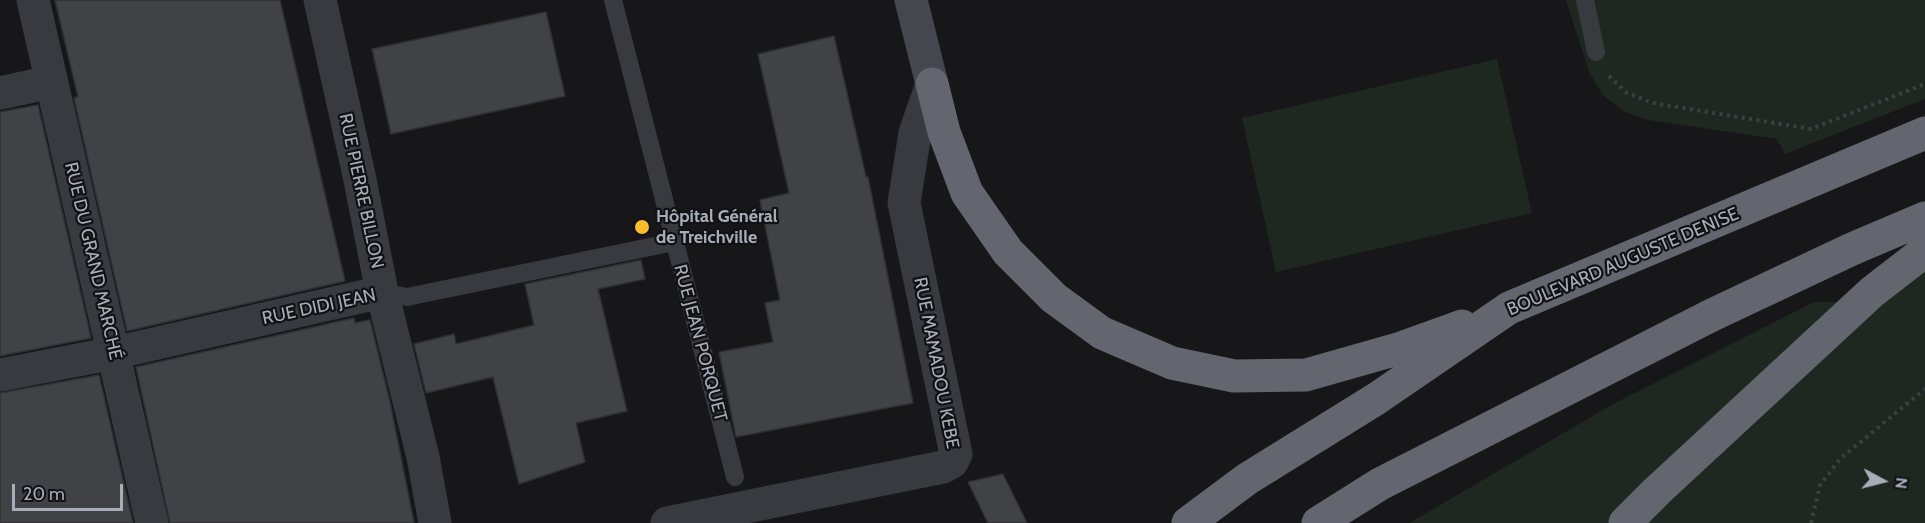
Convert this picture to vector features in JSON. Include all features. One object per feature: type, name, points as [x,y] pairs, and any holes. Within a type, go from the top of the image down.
[{"type":"highway","points":[[932,84],[944,132],[967,193],[1008,252],[1054,298],[1102,333],[1172,363],[1234,376],[1306,375],[1401,348],[1509,308]]},
{"type":"highway","name":"BOULEVARD AUGUSTE DENISE","points":[[1188,523],[1247,479],[1376,399],[1509,308],[1925,133]]},
{"type":"highway","points":[[1318,523],[1380,484],[1712,315],[1852,249],[1925,218]]},
{"type":"highway","points":[[1625,523],[1872,292],[1925,251]]},
{"type":"street","name":"RUE DU GRAND MARCHÉ","points":[[33,0],[152,523]]},
{"type":"street","name":"RUE PIERRE BILLON","points":[[320,0],[359,175],[382,292],[423,457],[435,523]]},
{"type":"street","points":[[911,0],[932,84]]},
{"type":"street","points":[[0,93],[51,82]]},
{"type":"street","name":"RUE MAMADOU KEBE","points":[[667,523],[942,467],[952,462],[956,454],[904,203],[915,133],[932,84]]},
{"type":"street","name":"RUE DIDI JEAN","points":[[0,375],[114,353],[382,292]]},
{"type":"lane","name":"RUE JEAN PORQUET","points":[[613,0],[735,477]]},
{"type":"lane","points":[[1585,0],[1596,52]]},
{"type":"lane","name":"RUE DIDI JEAN","points":[[382,292],[406,297],[674,242]]},
{"type":"path","points":[[1596,52],[1610,79],[1627,93],[1653,103],[1811,129],[1925,84]]},
{"type":"path","points":[[1811,523],[1820,485],[1841,458],[1925,389]]},
{"type":"shaded area","points":[[1566,0],[1925,0],[1925,99],[1785,154],[1777,139],[1648,120],[1623,111],[1603,95],[1589,72]]},
{"type":"shaded area","points":[[1497,59],[1532,213],[1276,272],[1242,118]]},
{"type":"shaded area","points":[[1925,268],[1925,523],[1409,523],[1615,403],[1814,302],[1880,302]]},
{"type":"building","points":[[55,0],[280,0],[345,281],[127,331],[74,98],[78,97]]},
{"type":"building","points":[[546,12],[565,96],[391,134],[372,49]]},
{"type":"building","points":[[834,36],[866,177],[868,177],[913,403],[736,437],[719,352],[773,342],[765,303],[780,300],[760,200],[789,193],[758,54]]},
{"type":"building","points":[[38,105],[91,338],[0,356],[0,112]]},
{"type":"building","points":[[641,260],[645,279],[598,289],[627,411],[576,423],[585,462],[519,484],[493,377],[426,393],[414,344],[454,334],[456,344],[534,325],[525,284]]},
{"type":"building","points":[[354,318],[355,323],[370,320],[390,402],[414,523],[170,523],[136,367]]},
{"type":"building","points":[[99,375],[133,523],[0,523],[0,393]]},
{"type":"building","points":[[1003,474],[1027,523],[988,523],[968,482]]},
{"type":"place","name":"Hôpital Général de Treichville","points":[[642,227]]}]
